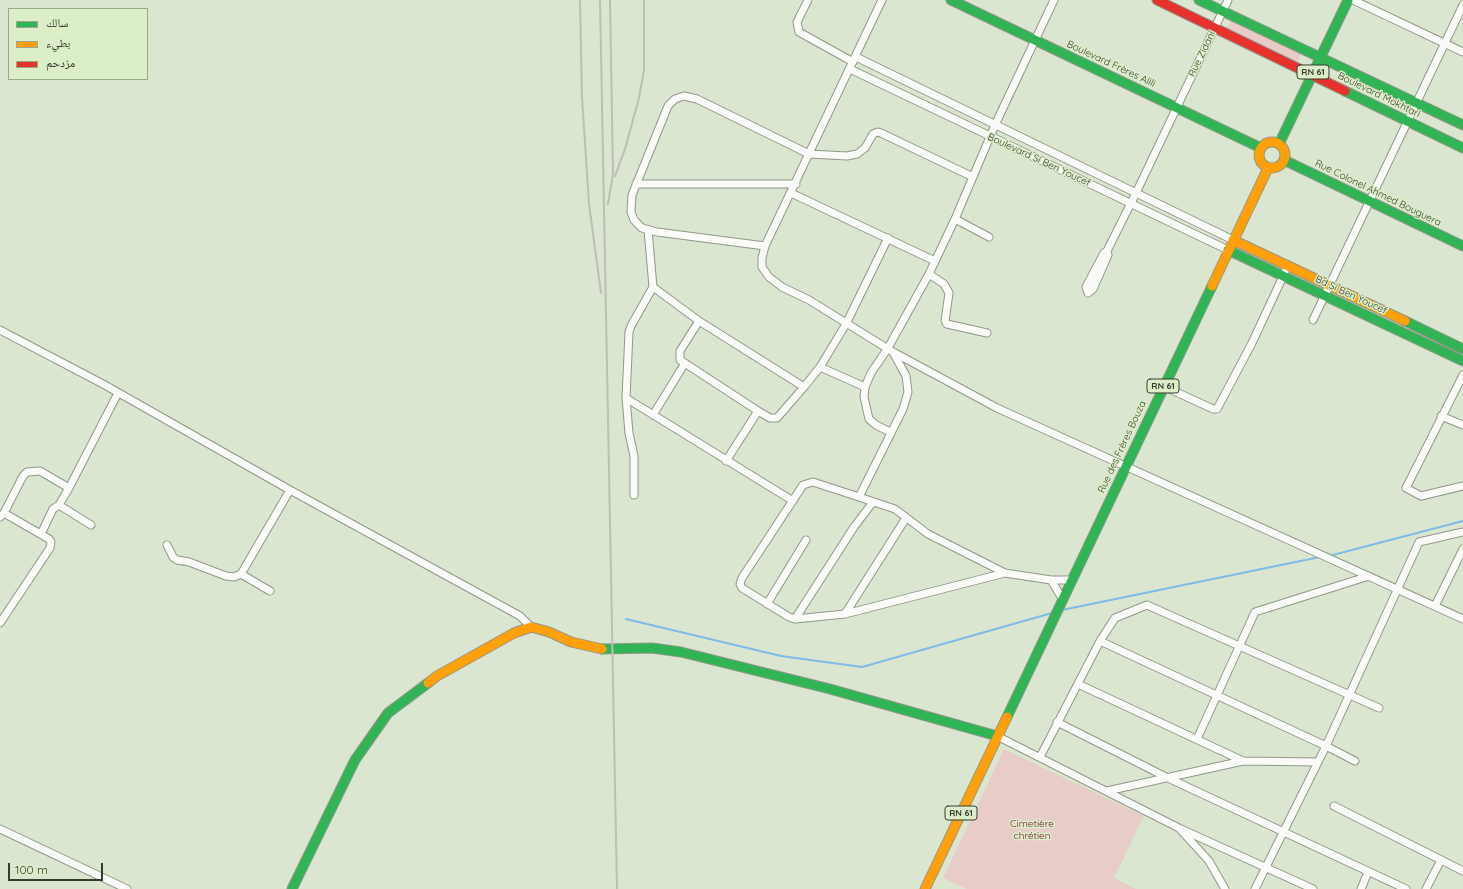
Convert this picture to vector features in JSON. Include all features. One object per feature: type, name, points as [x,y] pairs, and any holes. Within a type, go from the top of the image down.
[{"type":"main road","name":"Boulevard Frères Alili","points":[[951,0],[1261,148]]},
{"type":"main road","name":"Boulevard Mokhtari","points":[[1156,0],[1463,148]]},
{"type":"main road","name":"Boulevard Mokhtari","points":[[1199,0],[1463,125]]},
{"type":"main road","name":"RN 61","points":[[1279,144],[1348,0]]},
{"type":"main road","points":[[1267,143],[1279,144],[1284,151],[1284,160],[1279,166],[1268,168],[1263,165],[1259,157],[1261,148],[1267,143]]},
{"type":"main road","name":"Rue Colonel Ahmed Bouguera","points":[[1284,160],[1463,246]]},
{"type":"main road","name":"Rue des Frères Bouza","points":[[997,736],[1268,168]]},
{"type":"main road","name":"Bd Si Ben Youcef","points":[[1233,240],[1288,266],[1327,291],[1419,340],[1463,361]]},
{"type":"main road","name":"Bd Si Ben Youcef","points":[[1228,250],[1283,276],[1327,291],[1463,349]]},
{"type":"main road","points":[[1419,340],[1423,331]]},
{"type":"main road","points":[[292,889],[355,760],[371,734],[388,713],[437,676],[514,633],[531,627],[549,632],[570,642],[596,648],[652,648],[681,652],[830,689],[997,736]]},
{"type":"main road","name":"RN 61","points":[[925,889],[997,736]]},
{"type":"street","name":"Boulevard Si Ben Youcef","points":[[808,0],[797,22],[799,32],[1233,240]]},
{"type":"street","points":[[882,0],[792,193],[764,249],[762,267],[773,282],[809,300],[890,350],[997,408],[1463,619]]},
{"type":"street","points":[[890,432],[876,425],[869,419],[864,397],[865,387],[871,373],[890,350],[929,274],[955,219],[995,125],[1054,0]]},
{"type":"street","name":"Rue Zidani","points":[[1107,251],[1228,0]]},
{"type":"street","points":[[1353,0],[1463,52]]},
{"type":"street","points":[[1313,320],[1463,5]]},
{"type":"street","name":"Boulevard Si Ben Youcef","points":[[850,69],[1228,250]]},
{"type":"street","points":[[764,249],[648,230],[638,225],[631,212],[632,195],[668,106],[680,96],[697,99],[809,154],[847,156],[857,154],[864,148],[873,134],[878,132],[973,177]]},
{"type":"street","points":[[636,184],[796,184]]},
{"type":"street","points":[[792,193],[935,261]]},
{"type":"street","points":[[955,219],[989,236]]},
{"type":"street","points":[[634,495],[634,456],[629,433],[626,398],[628,332],[653,287],[648,230]]},
{"type":"street","points":[[699,321],[680,351],[679,357],[684,363],[758,411],[770,418],[777,418],[820,367],[846,324],[888,238]]},
{"type":"street","points":[[1107,251],[1108,255],[1093,289],[1088,293],[1086,287],[1104,253],[1107,251]]},
{"type":"street","points":[[1163,386],[1213,409],[1217,409],[1252,343],[1288,266]]},
{"type":"street","points":[[929,274],[944,284],[949,294],[945,321],[947,324],[987,333]]},
{"type":"street","points":[[653,287],[699,321],[804,387]]},
{"type":"street","points":[[0,330],[118,393],[290,490],[520,616],[531,627]]},
{"type":"street","points":[[859,497],[890,432],[903,409],[908,392],[906,376],[890,350]]},
{"type":"street","points":[[653,415],[684,363]]},
{"type":"street","points":[[820,367],[865,387]]},
{"type":"street","points":[[1463,375],[1406,488],[1421,496],[1463,486]]},
{"type":"street","points":[[40,534],[53,509],[59,505],[69,488],[118,393]]},
{"type":"street","points":[[626,398],[793,501]]},
{"type":"street","points":[[726,461],[758,411]]},
{"type":"street","points":[[1441,416],[1463,425]]},
{"type":"street","points":[[0,623],[50,548],[51,542],[49,538],[2,515],[23,476],[27,472],[40,471],[69,488]]},
{"type":"street","points":[[1005,573],[845,614],[795,619],[789,617],[744,590],[741,586],[741,580],[803,485],[810,482],[890,507],[928,534],[1005,573],[1051,580],[1072,580]]},
{"type":"street","points":[[167,545],[173,557],[177,560],[189,562],[230,577],[241,574],[290,490]]},
{"type":"street","points":[[795,619],[854,527],[873,502]]},
{"type":"street","points":[[59,505],[91,524]]},
{"type":"street","points":[[845,614],[906,518]]},
{"type":"street","points":[[1255,889],[1326,746],[1419,542],[1463,532]]},
{"type":"street","points":[[767,604],[806,540]]},
{"type":"street","points":[[1435,606],[1463,548]]},
{"type":"street","points":[[241,574],[270,591]]},
{"type":"street","points":[[1197,739],[1238,646],[1255,612],[1369,576]]},
{"type":"street","points":[[1051,580],[1061,603]]},
{"type":"street","points":[[1040,757],[1100,641],[1115,618],[1147,605],[1379,708]]},
{"type":"street","points":[[1100,641],[1326,746],[1355,761]]},
{"type":"street","points":[[1078,684],[1243,761]]},
{"type":"street","points":[[1057,722],[1168,778],[1406,889]]},
{"type":"street","points":[[997,736],[1179,828],[1266,866],[1313,889]]},
{"type":"street","points":[[1107,791],[1243,761],[1318,762]]},
{"type":"street","points":[[1334,806],[1463,871]]},
{"type":"street","points":[[1179,828],[1209,861],[1225,889]]},
{"type":"street","points":[[0,829],[127,889]]},
{"type":"street","points":[[1426,889],[1441,860]]},
{"type":"street","points":[[1361,889],[1368,872]]},
{"type":"green space","points":[[1231,20],[1301,54],[1296,64],[1226,30]]},
{"type":"green space","name":"Cimetière chrétien","points":[[1004,749],[1144,816],[1114,878],[1136,889],[967,889],[943,878]]},
{"type":"waterway","points":[[1329,556],[1463,521]]},
{"type":"waterway","points":[[1062,610],[1320,557]]},
{"type":"waterway","points":[[626,619],[781,656],[862,667],[1052,613]]},
{"type":"railway","points":[[580,0],[582,97],[589,204],[601,293]]},
{"type":"railway","points":[[600,0],[617,889]]},
{"type":"railway","points":[[608,204],[613,174],[610,0]]},
{"type":"railway","points":[[615,176],[625,149],[639,98],[644,70],[644,0]]},
{"type":"traffic: fast","points":[[951,0],[1261,148]]},
{"type":"traffic: fast","points":[[1199,0],[1463,125]]},
{"type":"traffic: fast","points":[[1279,144],[1348,0]]},
{"type":"traffic: fast","points":[[1345,91],[1463,148]]},
{"type":"traffic: fast","points":[[1284,160],[1463,246]]},
{"type":"traffic: fast","points":[[1228,250],[1463,361]]},
{"type":"traffic: fast","points":[[1007,717],[1212,286]]},
{"type":"traffic: fast","points":[[1405,321],[1463,349]]},
{"type":"traffic: fast","points":[[602,649],[652,648],[681,652],[830,689],[997,736]]},
{"type":"traffic: fast","points":[[292,889],[355,760],[388,713],[428,683]]},
{"type":"traffic: slow","points":[[1272,142],[1281,146],[1285,155],[1281,164],[1272,168],[1263,164],[1259,155],[1263,146],[1272,142]]},
{"type":"traffic: slow","points":[[1212,286],[1268,168]]},
{"type":"traffic: slow","points":[[1233,240],[1405,321]]},
{"type":"traffic: slow","points":[[428,683],[437,676],[514,633],[531,627],[549,632],[571,642],[602,649]]},
{"type":"traffic: slow","points":[[925,889],[1007,717]]},
{"type":"traffic: jam","points":[[1157,0],[1345,91]]}]
